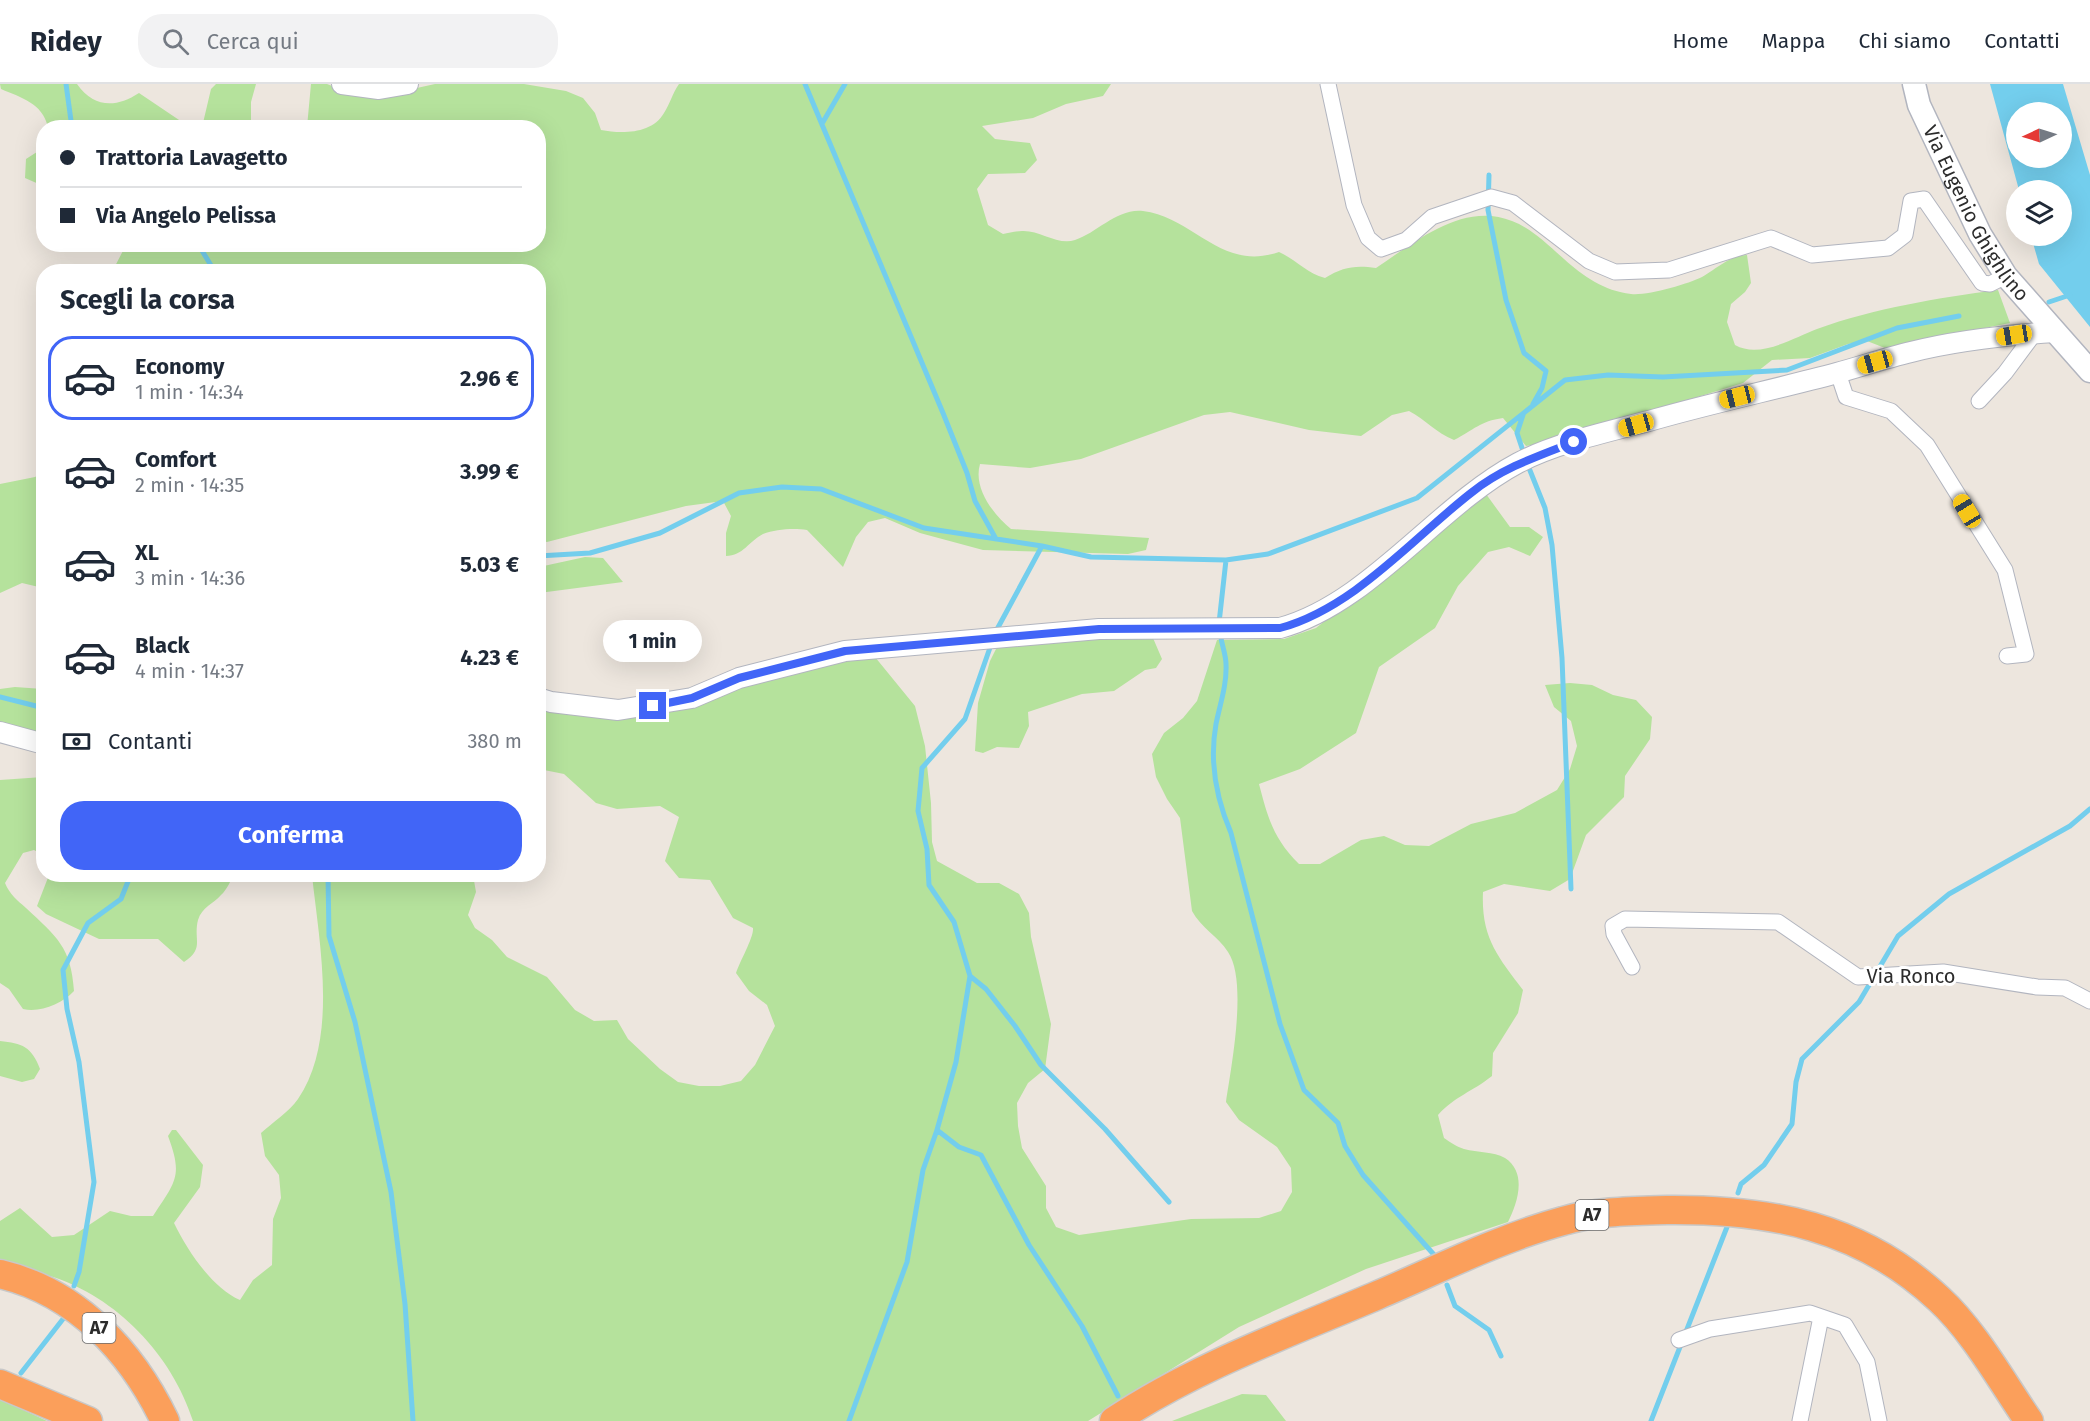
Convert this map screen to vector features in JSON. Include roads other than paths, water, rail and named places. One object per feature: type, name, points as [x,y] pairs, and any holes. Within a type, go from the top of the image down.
[{"type":"highway","name":"A7","points":[[1113,1421],[1184,1380],[1240,1354],[1546,1226],[1603,1213],[1696,1210],[1756,1214],[1806,1224],[1841,1236],[1891,1263],[1939,1299],[1955,1316],[2029,1421]]},
{"type":"highway","name":"A7","points":[[0,1274],[42,1288],[96,1325],[143,1381],[165,1421]]},
{"type":"highway","points":[[0,1384],[88,1421]]},
{"type":"main road","name":"Via Eugenio Ghighlino","points":[[1914,84],[1919,105],[1980,234],[2045,333],[2090,372]]},
{"type":"street","points":[[342,84],[379,89],[408,84]]},
{"type":"street","points":[[1328,84],[1354,205],[1368,238],[1381,249],[1406,240],[1432,218],[1491,197],[1513,203],[1589,261],[1615,272],[1669,270],[1771,238],[1812,255],[1888,248],[1905,235],[1911,201],[1924,199],[1982,283],[1990,284],[2006,276]]},
{"type":"street","points":[[546,700],[618,710],[692,698],[739,678],[845,651],[1099,629],[1280,628],[1301,622],[1343,597],[1401,554],[1472,492],[1519,462],[1574,442],[1686,410],[1838,373],[1913,351],[2045,333]]},
{"type":"street","points":[[1979,401],[2045,333]]},
{"type":"street","points":[[1838,373],[1846,397],[1891,411],[1927,445],[2005,570],[2026,654],[2007,656]]},
{"type":"street","points":[[0,732],[36,742]]},
{"type":"street","name":"Via Ronco","points":[[1632,967],[1614,934],[1613,926],[1625,919],[1778,922],[1858,977],[1943,972],[2037,987],[2065,988],[2090,1001]]},
{"type":"street","points":[[1679,1340],[1710,1329],[1810,1313],[1845,1325],[1867,1362],[1879,1421]]},
{"type":"street","points":[[1800,1421],[1821,1317]]},
{"type":"water","points":[[1990,84],[2063,84],[2068,102],[2006,102],[2006,142]]},
{"type":"water","points":[[2072,114],[2090,175],[2090,327],[2039,264],[2034,246],[2072,246],[2072,180],[2016,180],[2013,168],[2072,168]]},
{"type":"waterway","points":[[66,84],[71,120]]},
{"type":"waterway","points":[[805,84],[943,413],[967,473],[975,501],[996,539]]},
{"type":"waterway","points":[[823,122],[845,84]]},
{"type":"waterway","points":[[1489,175],[1488,210],[1506,300],[1524,353],[1546,371],[1542,388],[1533,404]]},
{"type":"waterway","points":[[203,252],[210,264]]},
{"type":"waterway","points":[[2049,302],[2070,295]]},
{"type":"waterway","points":[[546,556],[590,553],[660,533],[739,493],[782,487],[821,489],[924,528],[1042,546],[1091,557],[1226,560],[1268,554],[1417,498],[1565,380],[1608,375],[1663,377],[1787,370],[1897,328],[1959,316]]},
{"type":"waterway","points":[[1523,415],[1517,433],[1524,454]]},
{"type":"waterway","points":[[1527,463],[1545,508],[1552,545],[1562,658],[1571,889]]},
{"type":"waterway","points":[[995,633],[1042,546]]},
{"type":"waterway","points":[[1219,623],[1226,560]]},
{"type":"waterway","points":[[1220,632],[1226,672],[1214,738],[1215,780],[1221,807],[1231,833],[1280,1024],[1304,1090],[1338,1123],[1345,1146],[1363,1175],[1436,1257]]},
{"type":"waterway","points":[[849,1421],[907,1262],[923,1170],[956,1062],[970,976],[954,922],[929,885],[927,849],[918,811],[922,768],[965,719],[992,642]]},
{"type":"waterway","points":[[0,697],[36,706]]},
{"type":"waterway","points":[[1738,1193],[1741,1184],[1764,1165],[1792,1124],[1796,1082],[1802,1059],[1859,1002],[1898,936],[1949,894],[2070,826],[2090,809]]},
{"type":"waterway","points":[[74,1286],[79,1272],[94,1182],[79,1062],[67,1009],[63,970],[88,923],[121,899],[128,882]]},
{"type":"waterway","points":[[328,882],[329,936],[355,1022],[391,1192],[405,1304],[413,1421]]},
{"type":"waterway","points":[[970,976],[986,989],[1015,1026],[1041,1065],[1105,1129],[1169,1202]]},
{"type":"waterway","points":[[937,1130],[959,1147],[981,1155],[1029,1245],[1082,1326],[1118,1396]]},
{"type":"waterway","points":[[1651,1421],[1727,1227]]},
{"type":"waterway","points":[[1447,1285],[1455,1306],[1489,1330],[1501,1356]]},
{"type":"waterway","points":[[21,1373],[63,1319]]}]
